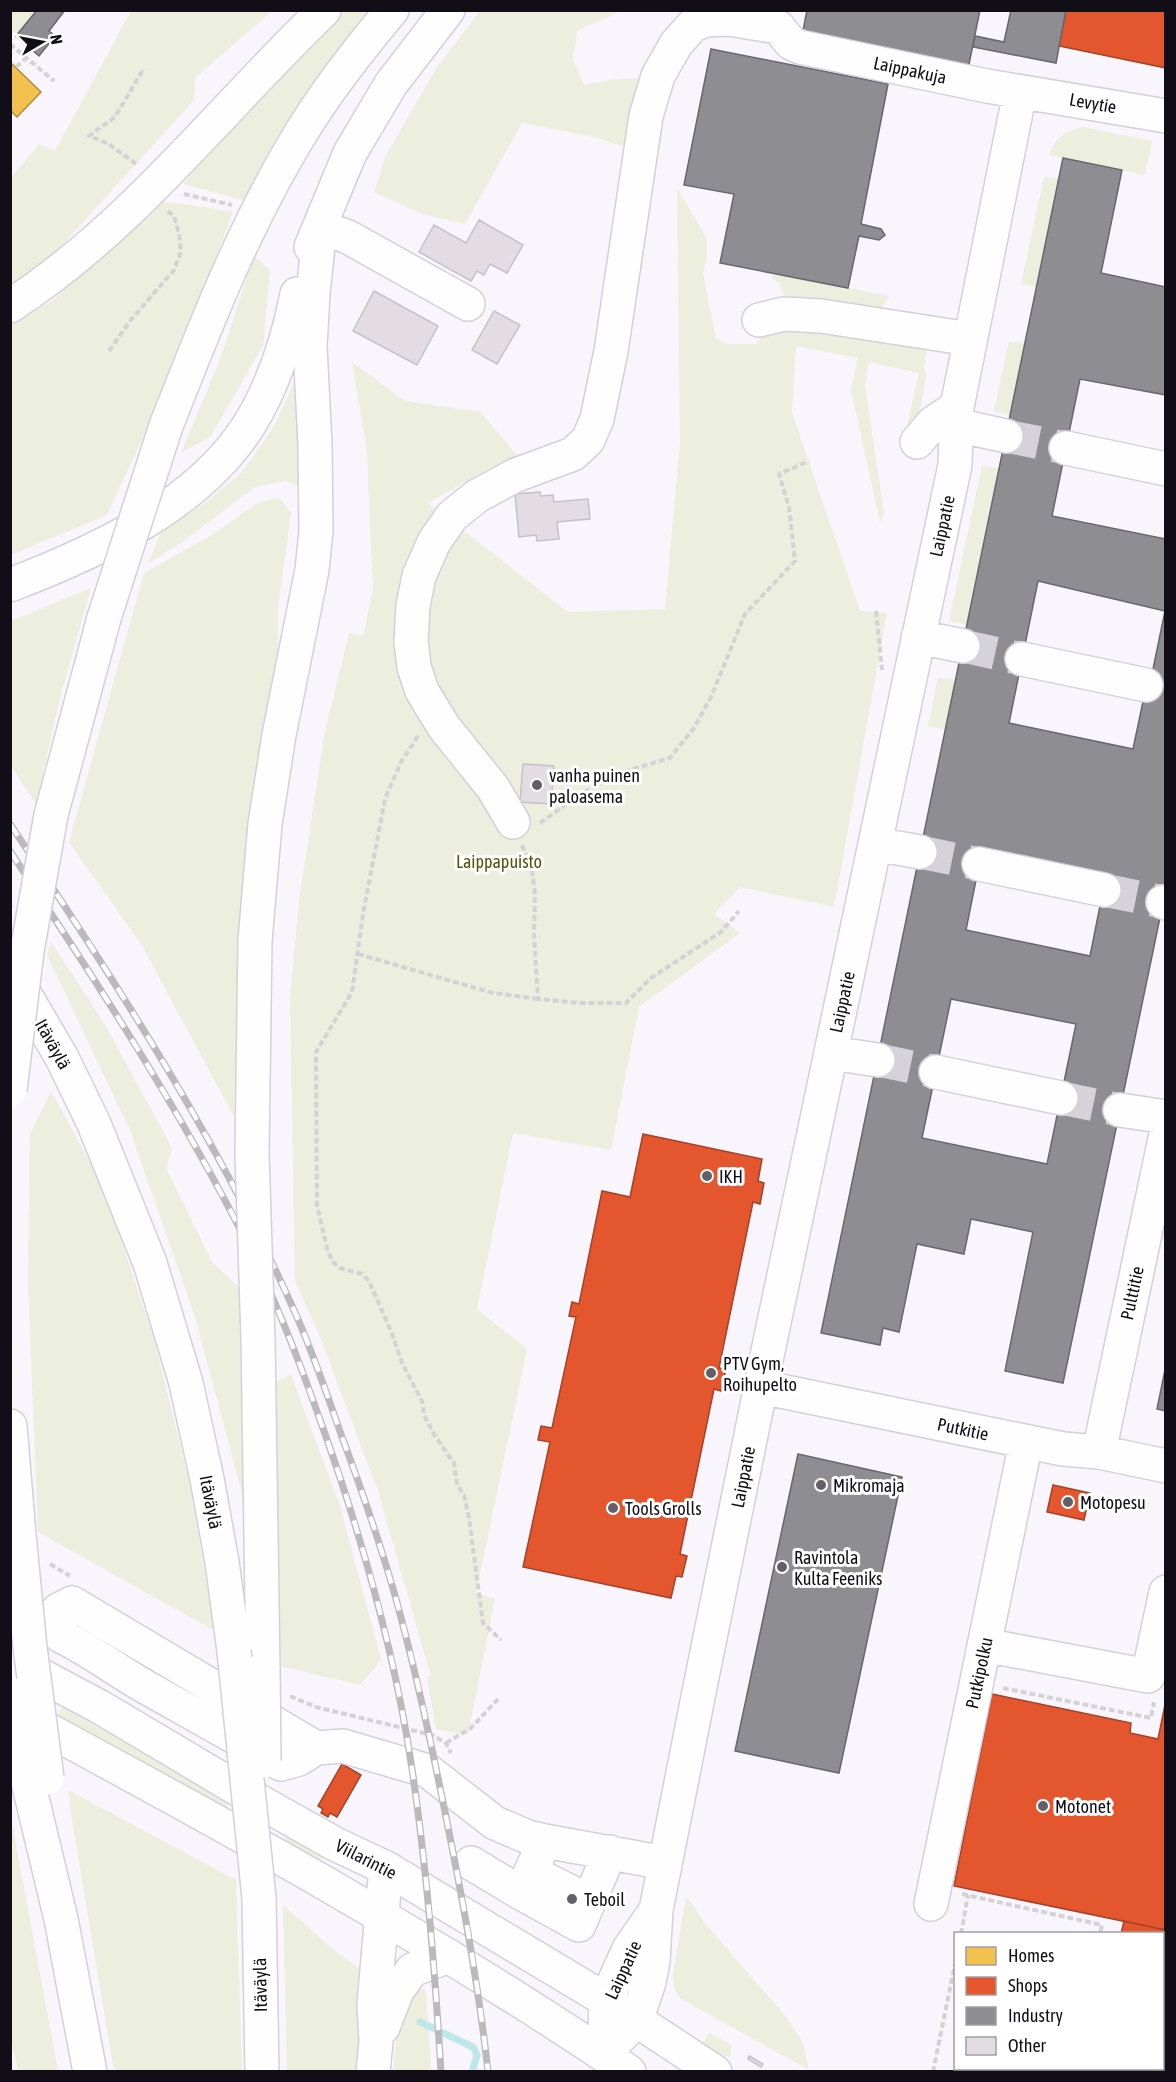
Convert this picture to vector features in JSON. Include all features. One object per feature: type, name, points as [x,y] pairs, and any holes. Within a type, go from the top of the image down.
[{"type":"main road","points":[[10,306],[43,285],[97,241],[324,10]]},
{"type":"main road","points":[[10,1090],[27,951],[51,815],[104,618],[166,426],[203,331],[235,256],[258,210],[304,128],[362,46],[392,10]]},
{"type":"main road","points":[[10,585],[94,549],[160,512],[191,491],[222,461],[248,427],[276,370],[291,324],[303,264],[350,153],[391,84],[448,10]]},
{"type":"main road","name":"Laippakuja","points":[[440,720],[422,692],[414,667],[411,641],[413,606],[419,576],[434,542],[452,516],[477,496],[516,475],[573,454],[588,440],[597,419],[611,351],[645,123],[658,76],[676,44],[693,25],[706,20],[729,19],[778,27],[791,43],[800,47],[1020,92]]},
{"type":"main road","name":"Levytie","points":[[1020,92],[1166,116]]},
{"type":"main road","name":"Laippatie","points":[[616,2063],[636,2021],[652,1966],[656,1910],[761,1387],[955,465],[956,416],[1020,92]]},
{"type":"main road","points":[[320,227],[348,237],[468,304]]},
{"type":"main road","points":[[259,1898],[265,1747],[258,1339],[252,1153],[255,941],[265,824],[279,735],[312,570],[316,454],[310,346],[320,227]]},
{"type":"main road","points":[[759,320],[784,314],[821,316],[970,339]]},
{"type":"main road","points":[[917,442],[933,423],[956,416],[1006,436]]},
{"type":"main road","points":[[1066,448],[1166,469]]},
{"type":"main road","points":[[918,637],[963,646]]},
{"type":"main road","points":[[1022,659],[1146,685]]},
{"type":"main road","points":[[440,720],[493,788],[513,822]]},
{"type":"main road","points":[[875,844],[920,852]]},
{"type":"main road","points":[[979,864],[1104,890]]},
{"type":"main road","points":[[10,937],[62,1058]]},
{"type":"main road","name":"Itäväylä","points":[[10,969],[62,1058],[107,1154],[150,1263],[186,1383],[216,1527],[234,1651],[259,1898],[262,2072]]},
{"type":"main road","points":[[831,1053],[878,1060]]},
{"type":"main road","points":[[936,1072],[1061,1098]]},
{"type":"main road","points":[[1120,1110],[1166,1118]]},
{"type":"main road","name":"Pulttitie","points":[[1099,1452],[1166,1134]]},
{"type":"main road","name":"Putkitie","points":[[761,1387],[1026,1442],[1063,1449],[1099,1452],[1166,1466]]},
{"type":"main road","points":[[10,1426],[30,1647],[35,1772],[90,2072]]},
{"type":"main road","name":"Putkipolku","points":[[945,1899],[984,1645],[1026,1442]]},
{"type":"main road","points":[[984,1645],[1148,1676],[1166,1592]]},
{"type":"main road","points":[[80,1645],[61,1636],[58,1610],[72,1603],[316,1748],[343,1746],[428,1771],[495,1823],[528,1837],[533,1867]]},
{"type":"main road","name":"Viilarintie","points":[[10,1659],[100,1707],[248,1795],[386,1868],[606,2000],[715,2072]]},
{"type":"main road","points":[[10,1694],[35,1772]]},
{"type":"main road","points":[[10,1709],[382,1915],[616,2063]]},
{"type":"main road","points":[[471,1863],[533,1867],[600,1876],[665,1863]]},
{"type":"main road","points":[[533,1867],[600,1876]]},
{"type":"main road","points":[[375,2057],[375,2004],[386,1868]]},
{"type":"main road","name":"Laippatie","points":[[616,2063],[606,2000],[629,1949],[656,1910]]},
{"type":"main road","points":[[375,2057],[397,1990],[406,1977],[422,1966],[449,1956]]},
{"type":"path","points":[[10,44],[54,81]]},
{"type":"path","points":[[16,67],[26,59]]},
{"type":"path","points":[[109,351],[130,321],[174,270],[181,252],[174,216],[167,211],[165,204],[151,188],[145,169],[107,143],[89,136],[115,117],[144,68]]},
{"type":"path","points":[[151,188],[239,206]]},
{"type":"path","points":[[538,999],[534,936],[535,894],[532,870],[513,822],[537,825],[584,792],[627,771],[670,758],[694,728],[711,697],[745,614],[795,561],[789,507],[779,474],[809,461]]},
{"type":"path","points":[[876,611],[883,677]]},
{"type":"path","points":[[440,720],[421,731],[401,762],[385,799],[363,914],[352,992],[316,1052],[317,1204],[332,1261],[340,1268],[362,1274],[369,1281],[391,1330],[402,1363],[422,1401],[424,1415],[435,1436],[454,1463],[457,1485],[464,1495],[469,1518],[483,1623],[501,1640]]},
{"type":"path","points":[[358,954],[493,993],[578,1003],[626,1003],[651,978],[721,932],[740,911]]},
{"type":"path","points":[[49,1564],[78,1581]]},
{"type":"path","points":[[1002,1687],[1151,1718],[1155,1696]]},
{"type":"path","points":[[285,1694],[316,1707],[432,1735],[446,1743],[455,1760]]},
{"type":"path","points":[[446,1743],[471,1728],[498,1699]]},
{"type":"path","points":[[961,1932],[968,1895]]},
{"type":"path","points":[[945,1899],[968,1895],[1102,1925],[1100,1932]]},
{"type":"path","points":[[1003,1903],[1004,1897]]},
{"type":"path","points":[[933,2072],[954,1969]]},
{"type":"green space","points":[[11,11],[37,11],[16,36],[11,30]]},
{"type":"green space","points":[[131,11],[272,11],[195,78],[194,100],[27,284],[11,295],[10,229],[13,226],[11,224],[11,178],[39,144],[55,151]]},
{"type":"green space","points":[[341,11],[371,11],[247,201],[183,184],[264,88]]},
{"type":"green space","points":[[480,11],[621,11],[577,31],[573,59],[584,85],[609,80],[642,78],[630,109],[626,147],[589,136],[522,123],[465,224],[422,214],[374,192],[385,157],[437,67]]},
{"type":"green space","points":[[1083,127],[1152,141],[1145,175],[1049,155],[1055,143],[1062,136]]},
{"type":"green space","points":[[1044,177],[1059,179],[1037,287],[1021,284]]},
{"type":"green space","name":"Laippapuisto","points":[[677,188],[707,239],[707,255],[703,274],[716,339],[728,344],[757,344],[765,329],[791,325],[928,345],[924,366],[926,377],[917,426],[907,427],[919,373],[869,362],[865,386],[884,513],[880,523],[851,389],[858,358],[796,346],[792,412],[860,611],[887,613],[834,907],[740,887],[714,914],[740,933],[639,1007],[611,1150],[513,1133],[477,1309],[527,1349],[476,1593],[495,1599],[468,1735],[436,1729],[427,1677],[431,1677],[378,1491],[321,1339],[295,1281],[290,997],[299,902],[324,736],[349,633],[363,636],[373,589],[367,450],[352,362],[405,401],[480,412],[518,456],[486,470],[428,503],[568,612],[665,609],[680,443]]},
{"type":"green space","points":[[158,202],[233,212],[165,390],[107,515],[11,555],[11,325],[52,301],[129,232]]},
{"type":"green space","points":[[254,256],[270,270],[263,346],[210,437],[181,453],[219,362]]},
{"type":"green space","points":[[774,274],[889,296],[883,306],[874,312],[787,302],[780,284],[771,277]]},
{"type":"green space","points":[[1009,341],[1025,344],[1010,415],[994,411]]},
{"type":"green space","points":[[300,370],[305,489],[286,481],[255,487],[185,540],[148,564],[161,532],[206,502],[242,472],[274,426]]},
{"type":"green space","points":[[982,466],[999,469],[967,625],[949,621]]},
{"type":"green space","points":[[279,497],[291,513],[278,608],[278,653],[238,936],[234,1117],[143,947],[69,842],[144,573],[212,535],[256,504]]},
{"type":"green space","points":[[91,588],[59,702],[36,804],[11,766],[11,621]]},
{"type":"green space","points":[[938,678],[956,680],[946,730],[928,726]]},
{"type":"green space","points":[[51,942],[104,1023],[172,1148],[166,1168],[212,1262],[239,1288],[243,1497],[195,1317],[130,1130],[47,955]]},
{"type":"green space","points":[[51,1091],[104,1188],[155,1343],[188,1477],[215,1631],[38,1532],[28,1281],[30,1134]]},
{"type":"green space","points":[[291,1375],[340,1506],[381,1660],[360,1685],[279,1666],[271,1384]]},
{"type":"green space","points":[[64,1708],[228,1799],[226,1808],[61,1718],[58,1715],[60,1709]]},
{"type":"green space","points":[[68,1790],[236,1880],[242,2071],[114,2071]]},
{"type":"green space","points":[[11,1818],[58,2071],[18,2071],[10,2034]]},
{"type":"green space","points":[[287,1836],[323,1856],[320,1861],[284,1843]]},
{"type":"green space","points":[[686,1896],[704,1922],[787,2018],[803,2043],[809,2070],[681,1999],[674,1988],[673,1974]]},
{"type":"green space","points":[[283,1905],[334,1950],[362,1971],[363,2001],[355,2071],[287,2071]]},
{"type":"green space","points":[[416,1990],[426,1990],[431,2071],[393,2072],[398,2020]]},
{"type":"green space","points":[[709,2033],[732,2045],[730,2057],[700,2048]]},
{"type":"building: Homes","points":[[10,62],[41,92],[17,117],[10,110]]},
{"type":"building: Shops","points":[[1066,10],[1166,10],[1166,68],[1059,46]]},
{"type":"building: Shops","points":[[643,1134],[762,1159],[758,1181],[764,1183],[760,1204],[753,1202],[719,1368],[726,1369],[721,1391],[714,1389],[680,1554],[687,1556],[682,1577],[676,1576],[671,1598],[523,1567],[550,1442],[538,1440],[541,1426],[552,1428],[576,1317],[569,1316],[572,1302],[579,1304],[602,1191],[630,1197]]},
{"type":"building: Shops","name":"Motopesu","points":[[1053,1485],[1090,1493],[1084,1520],[1047,1512]]},
{"type":"building: Shops","points":[[992,1694],[1131,1723],[1130,1733],[1158,1739],[1166,1700],[1166,1930],[954,1886]]},
{"type":"building: Shops","points":[[342,1764],[361,1775],[337,1817],[330,1813],[328,1817],[321,1813],[323,1809],[318,1806]]},
{"type":"building: Shops","points":[[1124,1921],[1166,1930],[1166,2072],[1093,2072],[1093,2070],[1164,2070],[1164,1932],[1121,1932]]},
{"type":"building: Industry","points":[[37,10],[65,10],[49,31],[55,36],[39,56],[16,36]]},
{"type":"building: Industry","points":[[807,10],[980,10],[968,69],[802,36]]},
{"type":"building: Industry","points":[[1011,10],[1066,10],[1056,63],[973,47],[975,36],[1004,42]]},
{"type":"building: Industry","points":[[711,49],[888,84],[861,224],[881,229],[885,235],[879,240],[859,236],[848,288],[720,263],[734,194],[684,185]]},
{"type":"building: Industry","points":[[1063,158],[1122,170],[1101,273],[1166,287],[1166,395],[1080,379],[1052,516],[1166,539],[1166,889],[1063,1383],[1005,1371],[1033,1232],[971,1219],[964,1254],[917,1244],[899,1332],[883,1328],[880,1345],[821,1333]],"holes":[[[1038,581],[1165,611],[1133,749],[1009,723]],[[981,855],[1105,881],[1090,956],[966,930]],[[951,999],[1076,1024],[1047,1164],[922,1138]]]},
{"type":"building: Industry","points":[[1166,1365],[1166,1411],[1157,1409]]},
{"type":"building: Industry","points":[[798,1454],[902,1477],[839,1773],[735,1751]]},
{"type":"building: Other","points":[[479,220],[523,245],[507,273],[490,264],[484,275],[477,271],[471,281],[419,252],[434,225],[466,243]]},
{"type":"building: Other","points":[[374,291],[438,326],[417,365],[353,331]]},
{"type":"building: Other","points":[[494,311],[520,325],[497,364],[472,350]]},
{"type":"building: Other","points":[[540,492],[541,496],[553,495],[554,502],[588,499],[590,519],[557,522],[559,539],[537,541],[536,535],[519,537],[515,494]]},
{"type":"building: Other","name":"vanha puinen paloasema","points":[[523,764],[554,766],[551,804],[520,802]]},
{"type":"building: Other","points":[[749,2056],[763,2064],[761,2067],[748,2059]]},
{"type":"waterway","points":[[420,2022],[473,2047],[477,2055],[472,2072]]},
{"type":"tunnel","points":[[1006,436],[1066,448]]},
{"type":"tunnel","points":[[963,646],[1022,659]]},
{"type":"tunnel","points":[[920,852],[979,864]]},
{"type":"tunnel","points":[[1104,890],[1163,902]]},
{"type":"tunnel","points":[[878,1060],[936,1072]]},
{"type":"tunnel","points":[[1061,1098],[1120,1110]]},
{"type":"railway","points":[[10,824],[127,1003],[200,1126],[267,1252],[315,1362],[382,1553],[416,1676],[464,1912],[488,2072]]},
{"type":"railway","points":[[10,851],[134,1043],[220,1191],[278,1311],[324,1431],[352,1514],[376,1598],[405,1726],[426,1882],[441,2072]]},
{"type":"place","name":"vanha puinen paloasema","points":[[537,785]]},
{"type":"place","name":"IKH","points":[[707,1176]]},
{"type":"place","name":"PTV Gym, Roihupelto","points":[[711,1373]]},
{"type":"place","name":"Mikromaja","points":[[821,1485]]},
{"type":"place","name":"Motopesu","points":[[1068,1502]]},
{"type":"place","name":"Tools Grolls","points":[[613,1508]]},
{"type":"place","name":"Ravintola Kulta Feeniks","points":[[782,1567]]},
{"type":"place","name":"Motonet","points":[[1043,1806]]},
{"type":"place","name":"Teboil","points":[[572,1899]]}]
